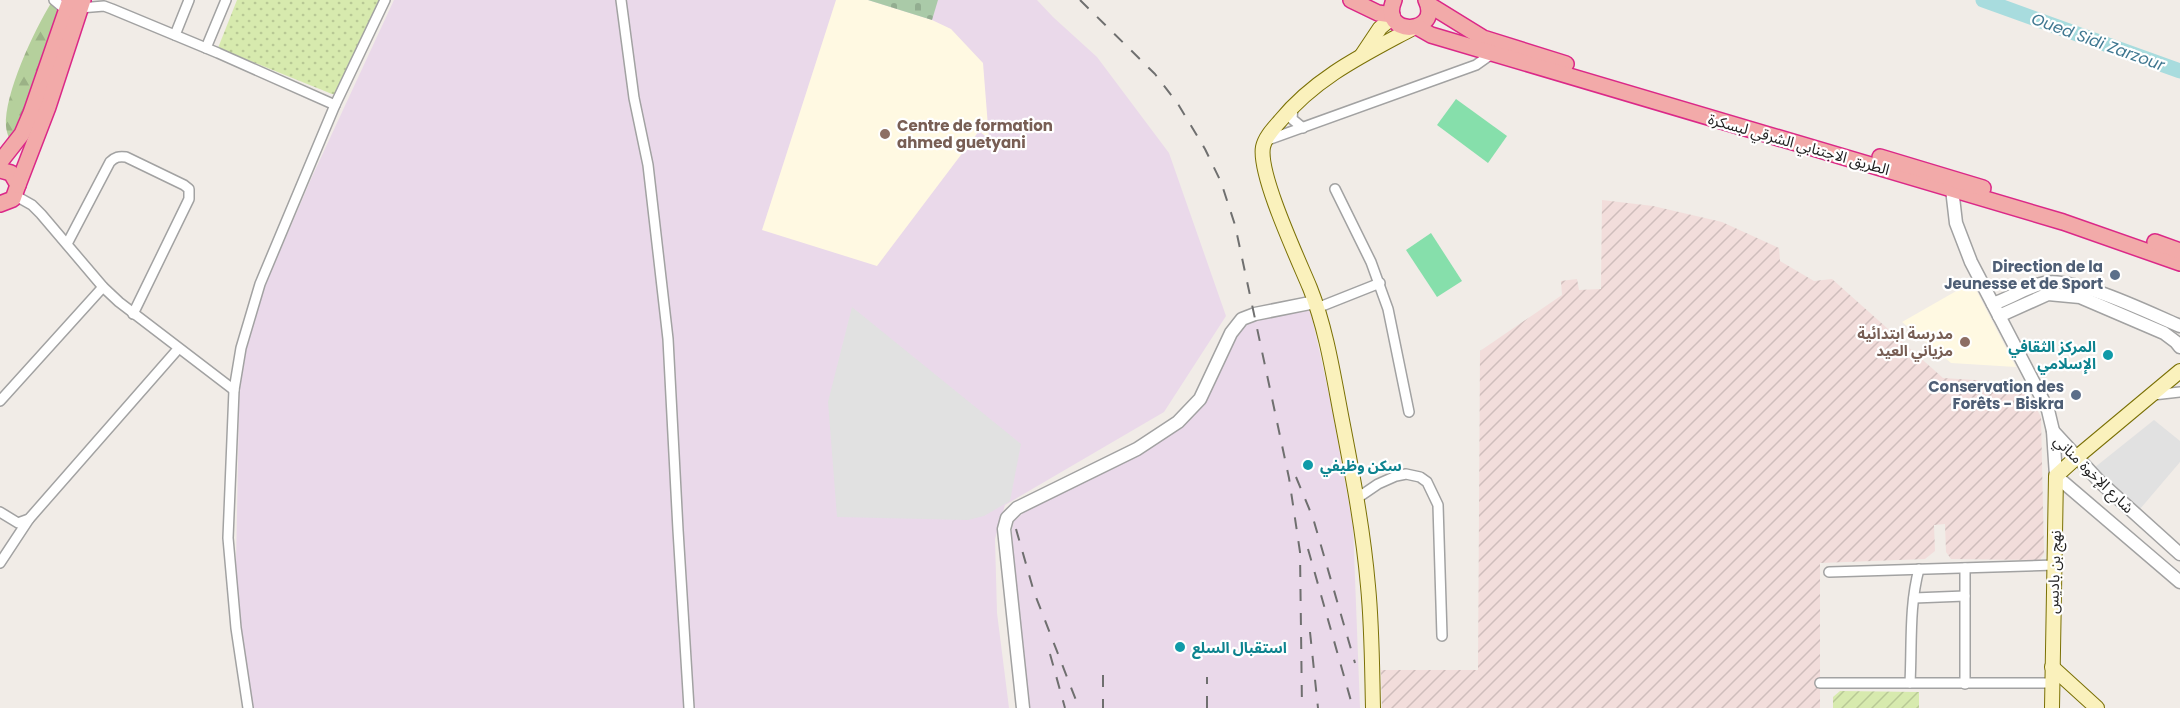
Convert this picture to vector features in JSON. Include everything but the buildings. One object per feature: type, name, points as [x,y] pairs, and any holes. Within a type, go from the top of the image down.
[{"type":"highway","points":[[1351,0],[1378,13],[1393,10]]},
{"type":"highway","points":[[1415,28],[1428,15],[1427,1]]},
{"type":"highway","name":"الطريق الاجتنابي الشرقي لبسكرة","points":[[1427,1],[1464,28],[1495,43],[2010,196],[2180,251]]},
{"type":"highway","points":[[0,162],[22,134],[71,4]]},
{"type":"highway","points":[[9,200],[48,107],[71,4]]},
{"type":"highway","name":"الطريق الاجتنابي الشرقي لبسكرة","points":[[1393,10],[1403,27],[1415,28],[1431,35],[2104,235],[2180,263]]},
{"type":"highway","points":[[0,170],[11,173],[9,200]]},
{"type":"main road","points":[[1360,57],[1393,10]]},
{"type":"main road","points":[[1373,708],[1368,588],[1356,499],[1337,395],[1316,305],[1262,163],[1265,141],[1293,106],[1312,88],[1331,73],[1415,28]]},
{"type":"main road","points":[[2056,476],[2180,371]]},
{"type":"main road","name":"نهج بن باديس","points":[[2051,695],[2056,476]]},
{"type":"main road","points":[[2052,667],[2097,708]]},
{"type":"main road","points":[[2051,695],[2061,687],[2072,686]]},
{"type":"street","points":[[175,35],[189,0]]},
{"type":"street","points":[[206,48],[226,0]]},
{"type":"street","points":[[248,708],[236,628],[228,538],[234,390],[246,327],[260,284],[335,105],[385,0]]},
{"type":"street","points":[[621,0],[634,98],[648,165],[667,327],[689,708]]},
{"type":"street","points":[[71,4],[97,6],[109,4],[335,105]]},
{"type":"street","points":[[1265,141],[1476,65],[1494,53]]},
{"type":"street","points":[[1293,106],[1292,119],[1303,128]]},
{"type":"street","points":[[67,244],[110,162],[115,158],[120,156],[126,158],[189,189],[189,199],[134,314]]},
{"type":"street","points":[[1335,189],[1380,283],[1395,334],[1409,412]]},
{"type":"street","points":[[1952,189],[1956,223],[1971,262],[2040,393],[2048,410],[2053,431]]},
{"type":"street","points":[[9,200],[32,205],[103,287],[178,349],[234,390]]},
{"type":"street","points":[[1023,708],[1004,529],[1007,519],[1017,508],[1137,449],[1178,422],[1200,399],[1231,333],[1242,319],[1255,314],[1316,305],[1380,283]]},
{"type":"street","points":[[1993,304],[2045,283],[2063,283],[2179,342]]},
{"type":"street","points":[[0,401],[103,287]]},
{"type":"street","points":[[1999,316],[2048,294],[2081,292],[2180,326]]},
{"type":"street","points":[[0,563],[29,519],[178,349]]},
{"type":"street","points":[[2151,395],[2180,392]]},
{"type":"street","name":"شارع الإخوة مناني","points":[[2053,431],[2131,510],[2180,554]]},
{"type":"street","name":"شارع الإخوة مناني","points":[[2053,431],[2056,476],[2180,582]]},
{"type":"street","points":[[1356,499],[1378,484],[1396,476],[1406,474],[1420,477],[1427,482],[1438,506],[1442,636]]},
{"type":"street","points":[[2116,526],[2131,510]]},
{"type":"street","points":[[0,512],[18,523],[29,519]]},
{"type":"street","points":[[1829,572],[2055,566]]},
{"type":"street","points":[[1965,568],[1965,684]]},
{"type":"street","points":[[1910,683],[1914,598],[1919,569]]},
{"type":"street","points":[[1914,598],[1965,596]]},
{"type":"street","points":[[1820,683],[1965,684],[2051,695]]},
{"type":"shaded area","points":[[394,0],[1037,0],[1097,57],[1169,153],[1226,316],[1164,412],[1005,505],[995,539],[997,613],[1009,708],[250,708],[235,613],[240,362],[258,302],[311,179]]},
{"type":"shaded area","name":"Centre de formation ahmed guetyani","points":[[836,0],[868,0],[932,20],[951,29],[983,63],[989,139],[979,131],[877,266],[762,230]]},
{"type":"shaded area","points":[[1602,200],[1653,206],[1722,222],[1779,248],[1780,261],[1814,281],[1832,279],[1943,378],[2023,383],[2041,417],[2044,553],[2040,560],[1951,559],[1946,552],[1945,524],[1934,525],[1935,551],[1925,559],[1820,563],[1820,708],[1382,708],[1381,670],[1478,670],[1480,351],[1562,295],[1561,281],[1577,279],[1579,290],[1601,289]]},
{"type":"shaded area","name":"مدرسة ابتدائية مزياني العيد","points":[[1972,282],[2016,367],[1951,363],[1902,322]]},
{"type":"shaded area","points":[[852,307],[1021,444],[1010,501],[984,516],[968,520],[837,517],[828,402]]},
{"type":"shaded area","points":[[1310,309],[1331,403],[1353,526],[1360,708],[1030,708],[1010,538],[1014,521],[1028,509],[1148,450],[1184,425],[1206,401],[1239,333],[1248,323]]},
{"type":"shaded area","points":[[2154,420],[2180,441],[2180,462],[2140,509],[2094,468]]},
{"type":"green space","points":[[237,0],[379,0],[337,94],[332,94],[218,48]]},
{"type":"green space","points":[[868,0],[938,0],[932,20]]},
{"type":"green space","points":[[51,3],[62,9],[27,112],[10,140],[6,126],[7,113],[15,80]]},
{"type":"green space","points":[[1456,99],[1507,136],[1488,163],[1437,125]]},
{"type":"green space","points":[[1431,233],[1462,281],[1437,297],[1406,250]]},
{"type":"green space","points":[[1840,691],[1919,692],[1919,708],[1833,708],[1833,697]]},
{"type":"waterway","name":"Oued Sidi Zarzour","points":[[1983,0],[2180,71]]},
{"type":"railway","points":[[1080,0],[1155,74],[1178,104],[1205,149],[1221,182],[1235,225],[1289,478],[1300,552],[1302,708]]},
{"type":"railway","points":[[1296,477],[1313,518],[1355,663]]},
{"type":"railway","points":[[1016,529],[1034,592],[1079,708]]},
{"type":"railway","points":[[1308,549],[1353,708]]},
{"type":"railway","points":[[1310,632],[1318,708]]},
{"type":"railway","points":[[1050,654],[1065,708]]},
{"type":"railway","points":[[1103,675],[1103,708]]},
{"type":"railway","points":[[1207,677],[1207,708]]},
{"type":"place","name":"Centre de formation ahmed guetyani","points":[[885,134]]},
{"type":"place","name":"Direction de la Jeunesse et de Sport","points":[[2115,275]]},
{"type":"place","name":"مدرسة ابتدائية مزياني العيد","points":[[1965,342]]},
{"type":"place","name":"المركز الثقافي الإسلامي","points":[[2108,355]]},
{"type":"place","name":"Conservation des Forêts - Biskra","points":[[2076,395]]},
{"type":"place","name":"سكن وظيفي","points":[[1308,465]]},
{"type":"place","name":"استقبال السلع","points":[[1180,647]]}]
